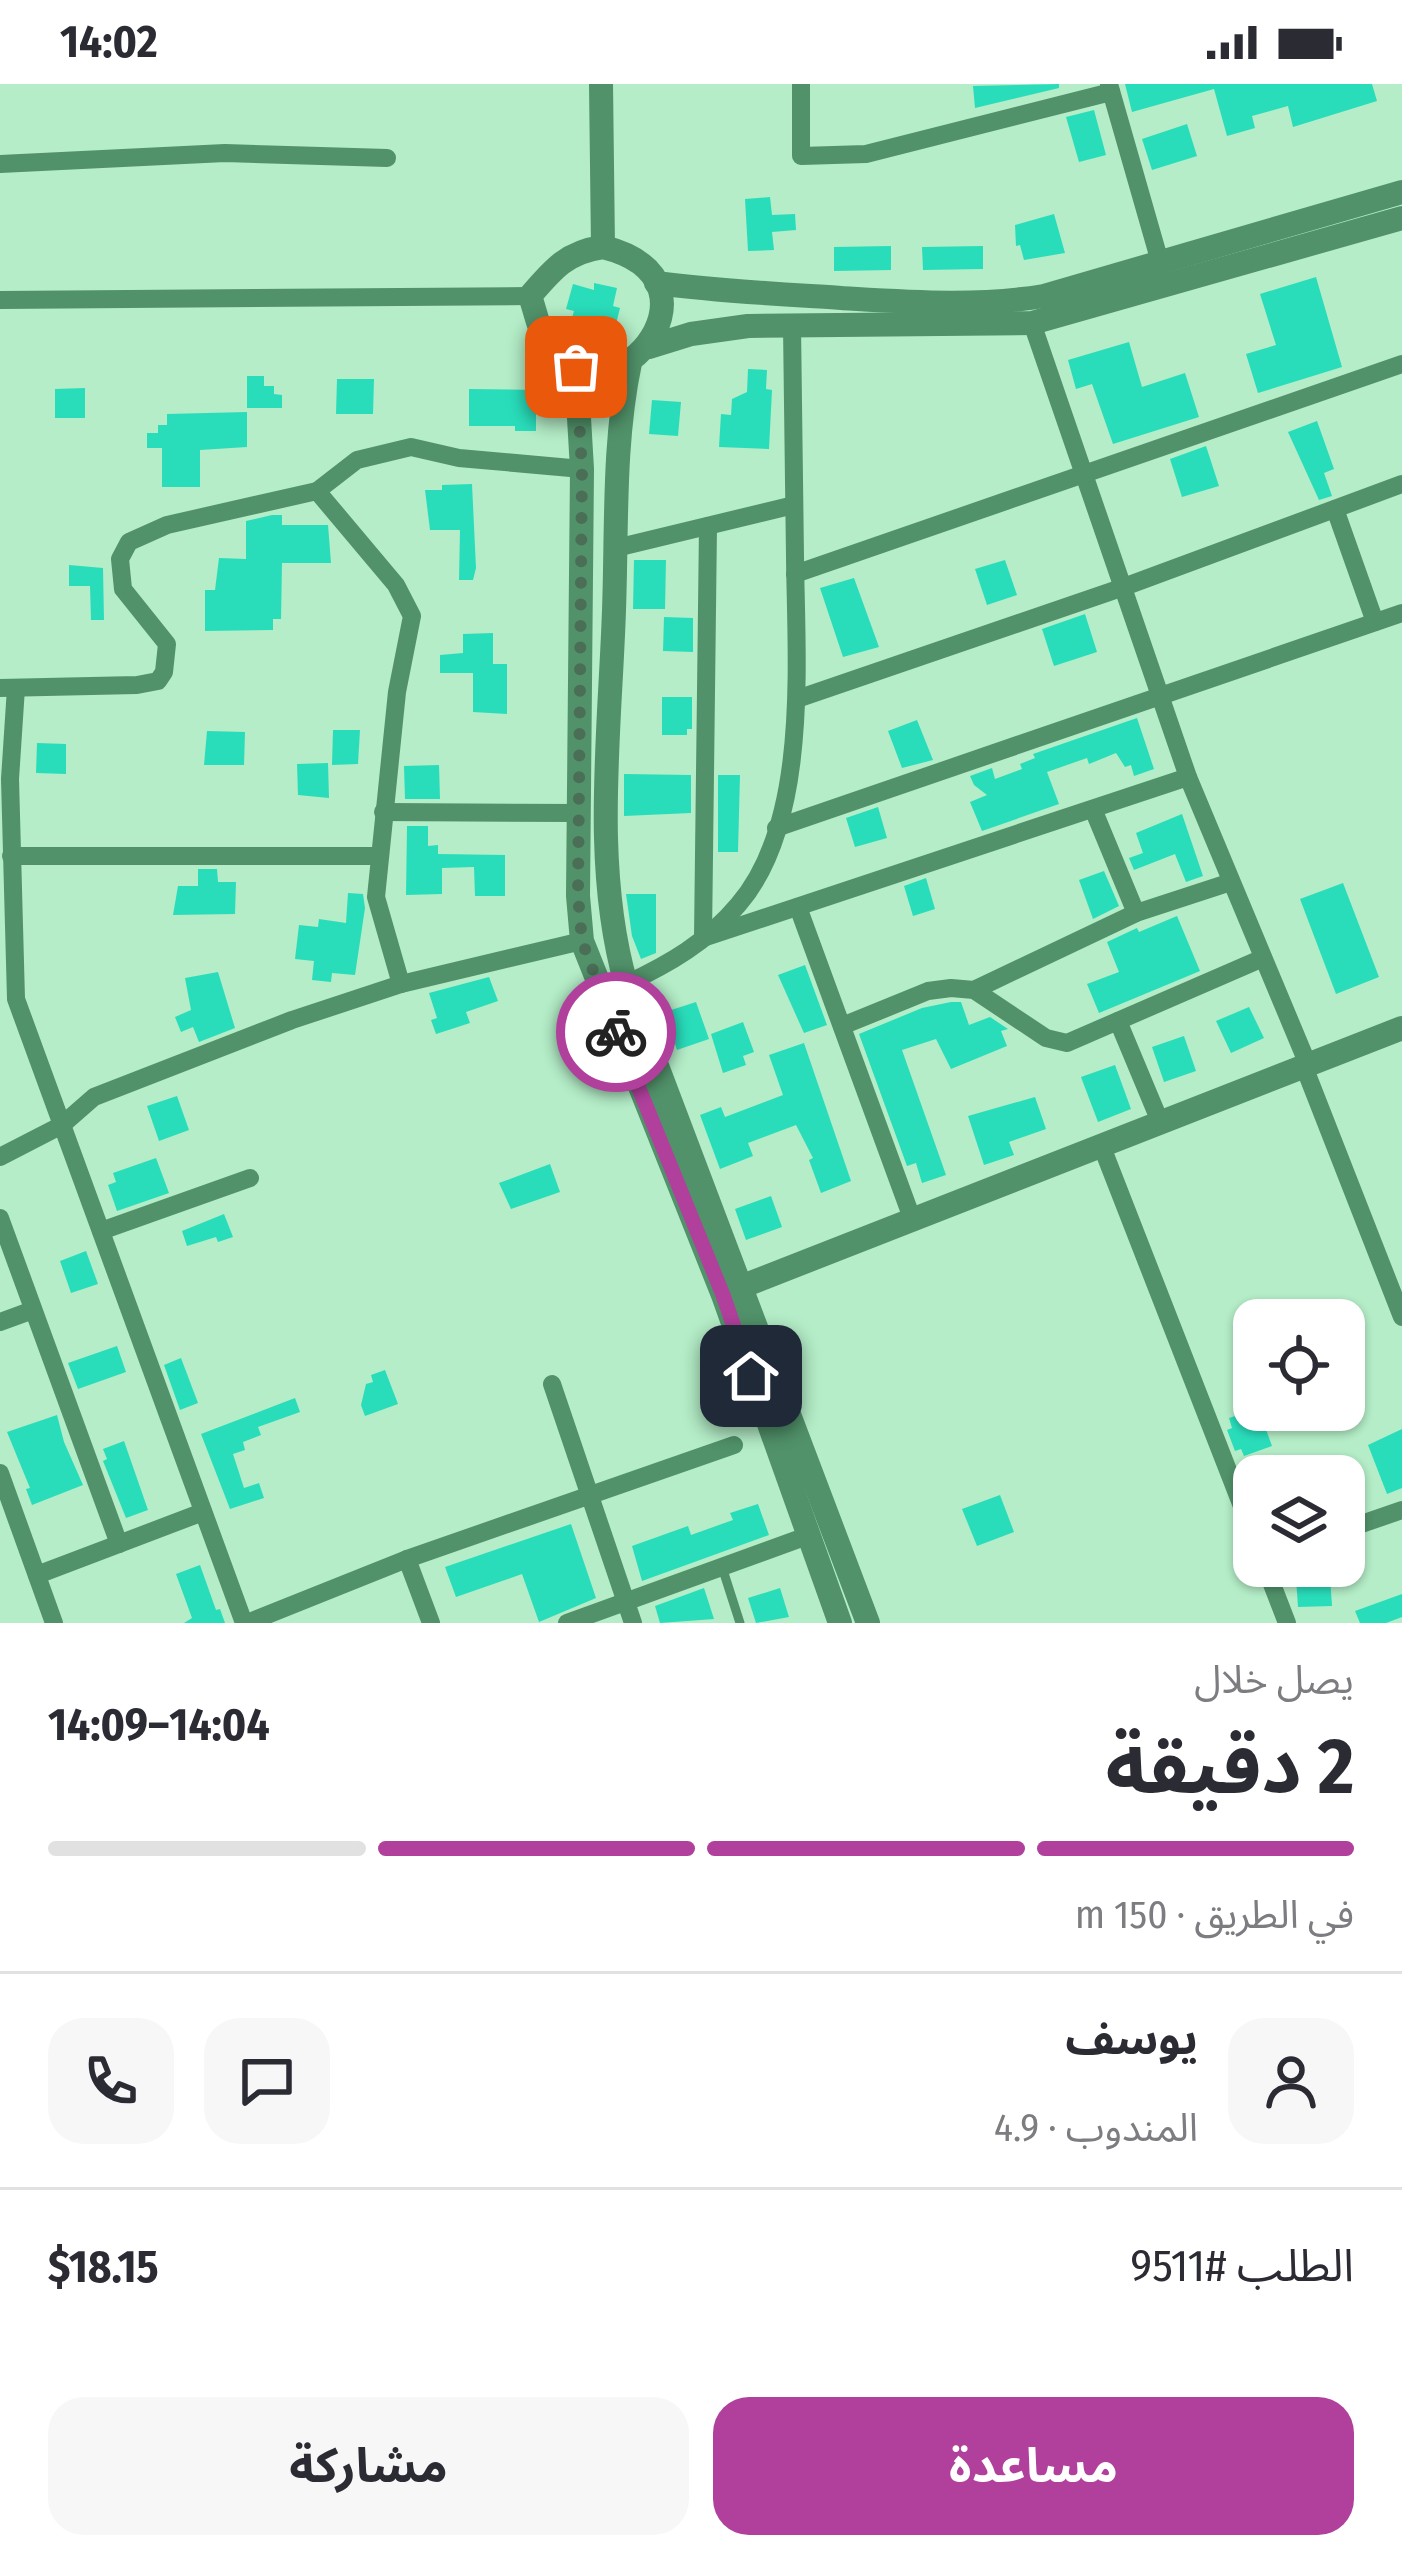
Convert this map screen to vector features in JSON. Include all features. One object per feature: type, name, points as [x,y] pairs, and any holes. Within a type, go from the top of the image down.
[{"type":"street","points":[[602,84],[603,247]]},
{"type":"street","points":[[801,84],[801,156],[866,154],[1110,88],[1160,262]]},
{"type":"street","points":[[0,164],[225,153],[387,158]]},
{"type":"street","points":[[656,283],[778,295],[1002,302],[1045,296],[1402,192]]},
{"type":"street","points":[[530,296],[546,341],[559,357],[576,367],[613,370],[639,355],[710,331],[1032,323],[1402,218]]},
{"type":"street","points":[[0,300],[530,296],[559,261],[580,250],[603,247],[625,252],[656,283],[662,304],[659,326],[639,355],[620,435],[609,891],[613,940],[868,1623]]},
{"type":"street","points":[[1032,323],[1188,777],[1402,1317]]},
{"type":"street","points":[[626,984],[680,958],[740,903],[771,848],[790,777],[797,699],[791,326]]},
{"type":"street","points":[[795,574],[1402,364]]},
{"type":"street","points":[[576,367],[582,469],[582,941],[723,1295],[840,1623]]},
{"type":"street","points":[[582,469],[459,458],[411,447],[357,460],[317,491],[167,525],[129,542],[120,559],[123,589],[167,644],[164,672],[158,681],[8,688],[16,999],[245,1623],[407,1559],[734,1444]]},
{"type":"street","points":[[797,699],[1121,589],[1402,484]]},
{"type":"street","points":[[317,491],[396,585],[412,616],[397,692],[376,897],[401,983]]},
{"type":"street","points":[[616,548],[794,506]]},
{"type":"street","points":[[1335,509],[1375,622]]},
{"type":"street","points":[[703,938],[708,526]]},
{"type":"street","points":[[776,828],[1402,613]]},
{"type":"street","points":[[703,938],[1188,777]]},
{"type":"street","points":[[1093,809],[1136,913]]},
{"type":"street","points":[[382,812],[580,813]]},
{"type":"street","points":[[10,856],[379,856]]},
{"type":"street","points":[[842,1026],[928,991],[974,990],[1136,913],[1232,882]]},
{"type":"street","points":[[798,907],[913,1221]]},
{"type":"street","points":[[0,1157],[62,1125],[94,1097],[292,1020],[401,983],[582,941]]},
{"type":"street","points":[[974,990],[1046,1038],[1067,1043],[1263,958]]},
{"type":"street","points":[[1118,1021],[1161,1124]]},
{"type":"street","points":[[743,1286],[1402,1028]]},
{"type":"street","points":[[1102,1147],[1233,1483]]},
{"type":"street","points":[[101,1231],[250,1178]]},
{"type":"street","points":[[0,1218],[119,1544]]},
{"type":"street","points":[[0,1322],[33,1310]]},
{"type":"street","points":[[552,1384],[633,1623]]},
{"type":"street","points":[[0,1473],[54,1623]]},
{"type":"street","points":[[1365,1523],[1402,1510]]},
{"type":"street","points":[[37,1575],[203,1512]]},
{"type":"street","points":[[567,1623],[807,1536]]},
{"type":"street","points":[[407,1559],[431,1623]]},
{"type":"street","points":[[1264,1623],[1286,1620],[1273,1587]]},
{"type":"lane","points":[[722,1567],[740,1623]]},
{"type":"building","points":[[1059,84],[1059,88],[975,108],[973,86]]},
{"type":"building","points":[[1125,84],[1372,84],[1377,101],[1293,127],[1288,106],[1252,116],[1255,128],[1227,136],[1214,89],[1132,112]]},
{"type":"building","points":[[1094,110],[1106,155],[1079,162],[1066,117]]},
{"type":"building","points":[[1187,124],[1197,156],[1152,170],[1142,139]]},
{"type":"building","points":[[770,197],[772,215],[795,214],[796,230],[772,232],[774,250],[748,251],[745,199]]},
{"type":"building","points":[[1054,214],[1065,253],[1024,260],[1020,245],[1016,246],[1015,225]]},
{"type":"building","points":[[891,246],[891,270],[834,271],[834,247]]},
{"type":"building","points":[[983,246],[983,269],[923,270],[922,247]]},
{"type":"building","points":[[1316,277],[1342,367],[1258,393],[1246,354],[1276,345],[1260,294]]},
{"type":"building","points":[[594,283],[617,288],[613,306],[620,308],[613,336],[570,325],[574,311],[566,309],[573,284],[594,290]]},
{"type":"building","points":[[1129,342],[1142,387],[1185,373],[1199,417],[1113,444],[1092,384],[1076,389],[1068,360]]},
{"type":"building","points":[[748,369],[767,370],[766,389],[772,390],[769,449],[719,447],[721,414],[731,415],[732,399],[747,392]]},
{"type":"building","points":[[247,376],[264,376],[264,386],[274,386],[274,394],[282,395],[282,408],[247,408]]},
{"type":"building","points":[[337,379],[374,379],[373,414],[336,414]]},
{"type":"building","points":[[85,388],[85,418],[55,418],[55,389]]},
{"type":"building","points":[[469,389],[536,390],[536,431],[469,426]]},
{"type":"building","points":[[652,400],[681,402],[678,436],[649,434]]},
{"type":"building","points":[[247,412],[247,447],[200,450],[200,487],[162,487],[162,448],[147,448],[147,433],[158,433],[158,425],[167,425],[167,414]]},
{"type":"building","points":[[1317,421],[1334,469],[1324,473],[1332,496],[1319,500],[1288,432]]},
{"type":"building","points":[[1206,446],[1219,486],[1182,497],[1170,459]]},
{"type":"building","points":[[472,484],[476,568],[473,580],[459,580],[460,530],[430,530],[425,490]]},
{"type":"building","points":[[282,515],[282,525],[328,525],[331,563],[282,563],[281,619],[273,619],[273,630],[205,631],[205,590],[215,590],[219,558],[246,559],[246,521]]},
{"type":"building","points":[[634,560],[666,560],[665,609],[633,609]]},
{"type":"building","points":[[1005,560],[1017,595],[987,605],[975,569]]},
{"type":"building","points":[[69,565],[103,568],[104,620],[91,620],[90,586],[69,586]]},
{"type":"building","points":[[854,578],[879,647],[843,657],[820,588]]},
{"type":"building","points":[[1085,614],[1097,652],[1054,666],[1042,629]]},
{"type":"building","points":[[664,617],[693,618],[693,652],[663,651]]},
{"type":"building","points":[[493,633],[493,664],[507,664],[507,714],[473,712],[473,673],[440,673],[440,655],[463,653],[463,634]]},
{"type":"building","points":[[662,697],[692,697],[692,729],[687,729],[687,735],[662,735]]},
{"type":"building","points":[[1137,718],[1154,769],[1134,776],[1131,765],[1125,767],[1116,753],[1047,772],[1059,804],[982,831],[970,802],[987,795],[970,776],[992,768],[995,779],[1022,769],[1020,764],[1035,758],[1033,754]]},
{"type":"building","points":[[917,720],[933,760],[902,768],[888,731]]},
{"type":"building","points":[[333,730],[360,730],[358,764],[332,765]]},
{"type":"building","points":[[207,731],[245,732],[244,765],[204,765]]},
{"type":"building","points":[[37,743],[66,744],[66,774],[36,773]]},
{"type":"building","points":[[328,763],[329,798],[298,795],[297,764]]},
{"type":"building","points":[[439,765],[440,799],[405,799],[404,766]]},
{"type":"building","points":[[624,774],[691,775],[691,813],[624,816]]},
{"type":"building","points":[[718,775],[740,775],[738,852],[718,852]]},
{"type":"building","points":[[878,807],[887,838],[855,847],[846,818]]},
{"type":"building","points":[[1182,814],[1203,876],[1186,882],[1175,854],[1134,870],[1129,858],[1143,853],[1136,833]]},
{"type":"building","points":[[407,826],[428,826],[428,846],[438,845],[438,854],[505,855],[505,896],[475,896],[474,867],[442,868],[442,894],[406,895]]},
{"type":"building","points":[[198,869],[217,869],[218,882],[236,882],[235,914],[173,915],[178,886],[198,886]]},
{"type":"building","points":[[1104,871],[1119,906],[1093,919],[1079,880]]},
{"type":"building","points":[[926,878],[935,909],[913,916],[904,886]]},
{"type":"building","points":[[1343,883],[1379,977],[1336,994],[1300,899]]},
{"type":"building","points":[[348,893],[363,894],[365,908],[355,975],[332,973],[331,982],[312,980],[314,961],[295,959],[299,925],[318,927],[319,919],[346,923]]},
{"type":"building","points":[[626,894],[656,894],[656,953],[641,959],[632,936]]},
{"type":"building","points":[[1177,916],[1200,971],[1099,1013],[1087,984],[1119,972],[1107,942]]},
{"type":"building","points":[[805,965],[827,1025],[804,1033],[778,975]]},
{"type":"building","points":[[218,972],[235,1028],[199,1042],[193,1027],[181,1032],[175,1017],[191,1010],[185,978]]},
{"type":"building","points":[[489,977],[498,1001],[466,1012],[470,1023],[436,1034],[431,1020],[437,1018],[429,993]]},
{"type":"building","points":[[696,1002],[709,1039],[677,1050],[665,1012]]},
{"type":"building","points":[[961,1002],[969,1025],[990,1017],[1008,1029],[1001,1031],[1007,1046],[951,1069],[936,1039],[902,1050],[946,1175],[922,1183],[916,1163],[907,1166],[859,1034],[922,1008]]},
{"type":"building","points":[[1249,1007],[1264,1038],[1231,1053],[1216,1021]]},
{"type":"building","points":[[743,1022],[754,1052],[743,1056],[746,1065],[723,1073],[711,1034]]},
{"type":"building","points":[[1184,1036],[1196,1071],[1164,1082],[1152,1047]]},
{"type":"building","points":[[804,1043],[851,1181],[821,1193],[809,1160],[813,1158],[796,1125],[748,1143],[753,1156],[720,1169],[700,1115],[721,1107],[725,1117],[783,1095],[769,1055]]},
{"type":"building","points":[[1115,1065],[1131,1109],[1098,1122],[1081,1077]]},
{"type":"building","points":[[177,1096],[189,1130],[159,1141],[147,1106]]},
{"type":"building","points":[[1035,1097],[1046,1129],[1009,1142],[1014,1155],[984,1165],[968,1116]]},
{"type":"building","points":[[156,1158],[169,1193],[117,1211],[108,1185],[116,1182],[113,1173]]},
{"type":"building","points":[[550,1164],[560,1192],[511,1209],[499,1183]]},
{"type":"building","points":[[771,1196],[782,1227],[746,1240],[735,1209]]},
{"type":"building","points":[[224,1214],[233,1237],[187,1246],[182,1231]]},
{"type":"building","points":[[86,1251],[98,1284],[71,1293],[60,1261]]},
{"type":"building","points":[[117,1346],[126,1372],[78,1389],[68,1363]]},
{"type":"building","points":[[181,1358],[198,1403],[180,1410],[164,1365]]},
{"type":"building","points":[[385,1370],[398,1404],[365,1416],[361,1405],[366,1384],[373,1382],[371,1375]]},
{"type":"building","points":[[295,1398],[300,1412],[258,1427],[261,1435],[243,1442],[245,1450],[233,1454],[244,1488],[259,1483],[264,1498],[230,1509],[201,1434]]},
{"type":"building","points":[[57,1415],[83,1485],[32,1505],[26,1489],[30,1488],[7,1432]]},
{"type":"building","points":[[1233,1417],[1233,1431],[1267,1431],[1272,1446],[1247,1455],[1241,1449],[1235,1451],[1227,1430],[1232,1428],[1229,1418]]},
{"type":"building","points":[[1402,1429],[1402,1488],[1387,1494],[1368,1445]]},
{"type":"building","points":[[124,1441],[148,1510],[126,1518],[103,1461],[107,1459],[103,1449]]},
{"type":"building","points":[[1000,1495],[1014,1532],[977,1546],[962,1509]]},
{"type":"building","points":[[758,1504],[769,1535],[642,1581],[632,1546],[688,1526],[691,1535],[733,1520],[730,1513]]},
{"type":"building","points":[[571,1524],[596,1598],[539,1622],[522,1574],[456,1597],[445,1567]]},
{"type":"building","points":[[200,1565],[225,1623],[184,1623],[192,1618],[176,1574]]},
{"type":"building","points":[[1297,1587],[1331,1587],[1332,1606],[1298,1607]]},
{"type":"building","points":[[704,1588],[714,1619],[660,1623],[655,1606]]},
{"type":"building","points":[[780,1588],[789,1617],[756,1623],[748,1598]]},
{"type":"building","points":[[1402,1594],[1402,1617],[1386,1623],[1360,1623],[1355,1611]]},
{"type":"way so far","points":[[576,367],[582,469],[578,896],[582,941],[616,1032]]},
{"type":"route","points":[[616,1032],[751,1376]]}]
